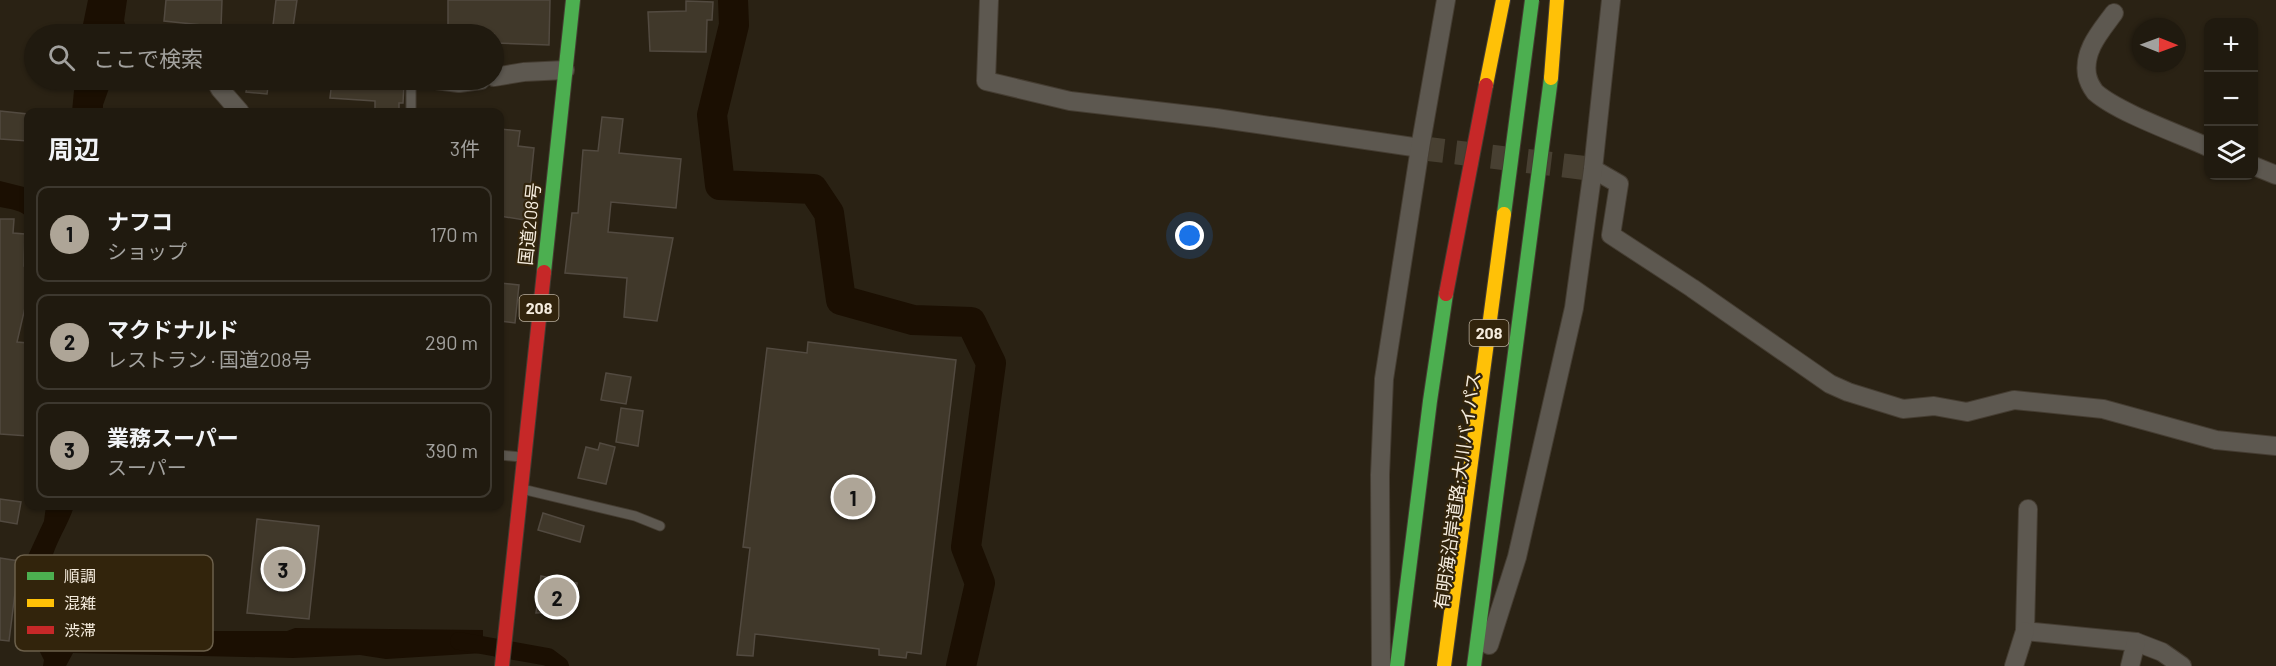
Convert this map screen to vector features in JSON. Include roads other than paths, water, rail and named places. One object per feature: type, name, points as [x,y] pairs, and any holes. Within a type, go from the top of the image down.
[{"type":"highway","name":"国道208号","points":[[503,662],[573,0]]},
{"type":"highway","points":[[1397,666],[1430,401],[1448,278],[1503,0]]},
{"type":"highway","name":"有明海沿岸道路;大川バイパス","points":[[1444,666],[1532,0]]},
{"type":"highway","name":"有明海沿岸道路;大川バイパス","points":[[1453,666],[1542,0]]},
{"type":"highway","points":[[1474,666],[1550,93],[1557,0]]},
{"type":"street","points":[[989,0],[986,81],[1070,101],[1216,118],[1420,148]]},
{"type":"street","points":[[1381,666],[1380,475],[1384,379],[1446,0]]},
{"type":"street","points":[[1482,666],[1517,557],[1574,308],[1593,169],[1611,0]]},
{"type":"street","points":[[2114,12],[2092,43],[2087,76],[2093,90],[2130,112],[2204,145]]},
{"type":"street","points":[[504,75],[565,70]]},
{"type":"street","points":[[221,90],[236,108]]},
{"type":"street","points":[[2258,168],[2276,175]]},
{"type":"street","points":[[1593,169],[1619,184],[1611,235],[1822,378],[1848,392],[1903,409],[1934,406],[1967,412],[2014,400],[2103,409],[2216,440],[2276,446]]},
{"type":"street","points":[[2014,666],[2025,631],[2028,509]]},
{"type":"street","points":[[2025,631],[2136,642],[2162,652],[2182,666]]},
{"type":"street","points":[[2130,666],[2136,642]]},
{"type":"lane","points":[[411,90],[411,108]]},
{"type":"lane","points":[[504,455],[523,457]]},
{"type":"lane","points":[[521,488],[635,516],[660,526]]},
{"type":"waterway","points":[[733,0],[734,25],[712,115],[720,185],[813,189],[829,213],[841,300],[913,320],[971,322],[991,363],[966,547],[980,583],[961,666]]},
{"type":"waterway","points":[[459,641],[548,657],[560,666]]},
{"type":"tunnel","points":[[1420,148],[1593,169]]},
{"type":"place","name":"ナフコ","points":[[853,497]]},
{"type":"place","name":"業務スーパー","points":[[283,569]]},
{"type":"place","name":"マクドナルド","points":[[557,597]]}]
